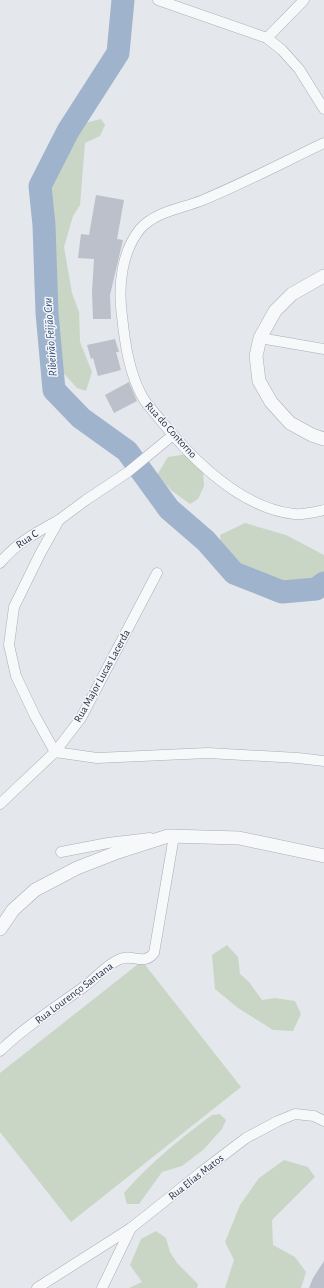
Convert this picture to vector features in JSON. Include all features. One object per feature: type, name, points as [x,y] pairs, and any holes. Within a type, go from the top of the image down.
[{"type":"street","points":[[158,0],[186,4],[267,38],[282,50],[299,69],[324,109]]},
{"type":"street","points":[[267,38],[304,0]]},
{"type":"street","name":"Rua do Contorno","points":[[324,143],[202,200],[156,216],[141,229],[130,244],[123,265],[120,297],[125,344],[131,369],[144,398],[173,435],[209,471],[246,498],[270,508],[295,514],[324,510]]},
{"type":"street","points":[[324,276],[292,294],[275,310],[260,338],[256,356],[259,381],[271,402],[290,423],[312,436],[324,439]]},
{"type":"street","points":[[260,338],[324,349]]},
{"type":"street","name":"Rua C","points":[[0,563],[10,551],[32,534],[59,520],[128,472],[173,435]]},
{"type":"street","points":[[59,520],[40,554],[14,607],[9,645],[16,676],[35,716],[55,752],[97,758],[208,753],[298,758],[324,761]]},
{"type":"street","name":"Rua Major Lucas Lacerda","points":[[0,804],[55,752],[82,718],[157,573]]},
{"type":"street","points":[[0,929],[13,910],[35,890],[77,868],[118,852],[171,836]]},
{"type":"street","points":[[61,852],[108,843],[171,836],[239,838],[324,856]]},
{"type":"street","name":"Rua Lourenço Santana","points":[[0,1051],[13,1038],[87,985],[118,959],[128,957],[148,959],[154,953],[171,836]]},
{"type":"street","name":"Rua Elias Matos","points":[[102,1288],[131,1228],[246,1138],[295,1114],[314,1116],[324,1121]]},
{"type":"street","points":[[37,1288],[131,1228]]},
{"type":"green space","points":[[101,119],[105,125],[100,136],[85,143],[80,205],[73,216],[64,247],[72,293],[79,312],[80,342],[92,372],[86,391],[77,388],[58,367],[54,330],[48,189],[52,173],[85,123]]},
{"type":"green space","points":[[187,454],[203,471],[204,486],[198,499],[190,504],[172,491],[157,475],[168,457]]},
{"type":"green space","points":[[245,523],[286,535],[324,555],[324,597],[322,599],[303,601],[277,584],[235,561],[222,550],[220,535]]},
{"type":"green space","points":[[227,945],[238,957],[240,974],[249,982],[262,1000],[275,998],[295,1001],[301,1014],[293,1031],[273,1030],[238,1008],[215,989],[212,955]]},
{"type":"green space","points":[[142,961],[241,1087],[71,1222],[0,1132],[0,1073]]},
{"type":"green space","points":[[220,1114],[226,1120],[222,1129],[203,1150],[182,1166],[162,1172],[139,1204],[127,1204],[124,1193],[144,1172],[177,1142],[200,1124],[212,1115]]},
{"type":"green space","points":[[284,1160],[308,1167],[315,1177],[272,1220],[273,1245],[295,1257],[306,1272],[301,1288],[225,1288],[234,1260],[225,1242],[240,1205],[259,1178]]},
{"type":"green space","points":[[156,1231],[166,1238],[170,1252],[177,1263],[198,1284],[197,1288],[129,1288],[142,1282],[130,1265],[141,1239]]},
{"type":"building","points":[[96,195],[124,200],[117,239],[123,240],[110,295],[111,319],[93,319],[92,292],[94,259],[78,258],[81,234],[89,235]]},
{"type":"building","points":[[115,339],[119,352],[116,352],[121,370],[98,376],[93,358],[91,359],[87,345]]},
{"type":"building","points":[[129,382],[137,401],[114,413],[105,395]]},
{"type":"building","points":[[324,1261],[324,1288],[309,1288],[313,1278]]},
{"type":"waterway","name":"Ribeirão Feijão Cru","points":[[123,0],[118,53],[68,131],[40,186],[44,225],[47,313],[54,390],[81,418],[127,451],[169,509],[206,541],[234,573],[282,592],[316,589],[324,583]]}]
